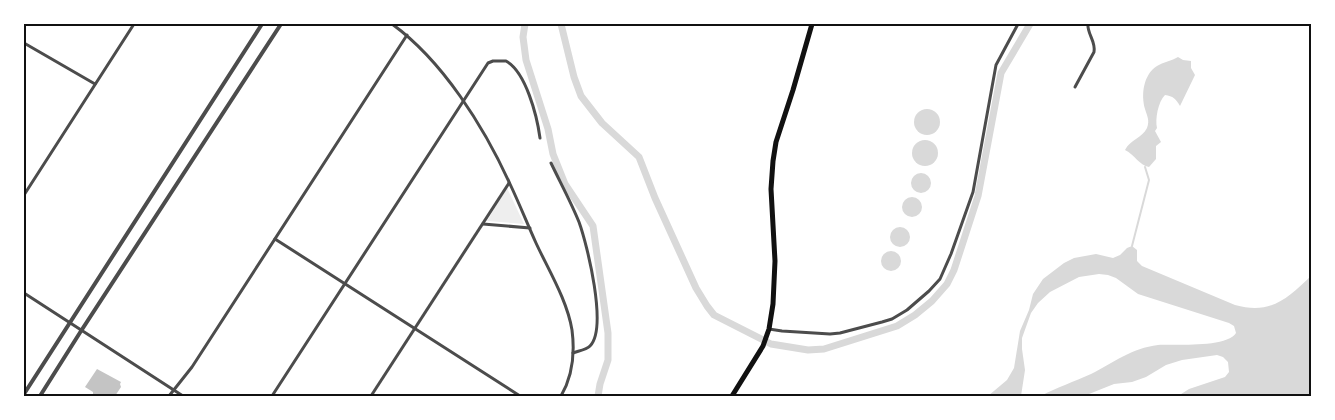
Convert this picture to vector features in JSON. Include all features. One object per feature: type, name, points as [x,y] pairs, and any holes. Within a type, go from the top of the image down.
[{"type":"highway","points":[[732,396],[763,346],[769,329],[773,304],[774,261],[771,189],[773,161],[776,142],[812,24]]},
{"type":"street","points":[[24,195],[134,24]]},
{"type":"street","points":[[24,394],[262,24]]},
{"type":"street","points":[[40,396],[281,24]]},
{"type":"street","points":[[392,24],[407,35],[436,66],[463,100],[510,182],[566,308],[572,329],[573,353],[569,379],[560,396]]},
{"type":"street","points":[[769,329],[830,334],[882,322],[892,319],[907,310],[940,279],[952,254],[972,192],[996,65],[1018,24]]},
{"type":"street","points":[[1075,87],[1094,52],[1095,47],[1088,24]]},
{"type":"street","points":[[169,396],[192,367],[407,35]]},
{"type":"street","points":[[24,43],[95,84]]},
{"type":"street","points":[[272,396],[487,64],[506,61],[510,63],[521,78],[536,117],[540,138]]},
{"type":"street","points":[[551,163],[578,222],[596,295],[594,340],[588,348],[573,353]]},
{"type":"street","points":[[371,396],[510,182]]},
{"type":"street","points":[[482,224],[530,228]]},
{"type":"street","points":[[275,239],[520,396]]},
{"type":"street","points":[[24,293],[183,396]]},
{"type":"shaded area","points":[[1178,57],[1191,61],[1191,68],[1195,75],[1180,106],[1174,98],[1165,95],[1159,106],[1157,128],[1155,131],[1161,142],[1156,146],[1156,159],[1149,167],[1142,164],[1125,150],[1142,134],[1148,125],[1143,92],[1146,80],[1157,66]]},
{"type":"shaded area","points":[[927,109],[936,113],[940,122],[936,131],[927,135],[918,131],[914,122],[918,113]]},
{"type":"shaded area","points":[[925,140],[934,144],[938,153],[934,162],[925,166],[916,162],[912,153],[916,144]]},
{"type":"shaded area","points":[[921,173],[928,176],[931,183],[928,190],[921,193],[914,190],[911,183],[914,176]]},
{"type":"shaded area","points":[[507,188],[524,224],[487,221]]},
{"type":"shaded area","points":[[912,197],[919,200],[922,207],[919,214],[912,217],[905,214],[902,207],[905,200]]},
{"type":"shaded area","points":[[900,227],[907,230],[910,237],[907,244],[900,247],[893,244],[890,237],[893,230]]},
{"type":"shaded area","points":[[1132,246],[1137,250],[1137,261],[1142,266],[1235,305],[1247,308],[1258,308],[1277,303],[1294,292],[1311,276],[1311,396],[1178,396],[1189,389],[1225,377],[1229,372],[1228,362],[1223,357],[1217,355],[1182,360],[1166,365],[1146,377],[1132,382],[1114,384],[1084,396],[1041,396],[1091,374],[1140,349],[1158,345],[1212,343],[1231,338],[1236,333],[1234,326],[1229,323],[1138,294],[1116,278],[1099,274],[1079,277],[1050,292],[1038,303],[1031,313],[1022,338],[1025,370],[1021,396],[988,396],[1007,380],[1014,368],[1020,331],[1029,310],[1033,294],[1043,279],[1074,258],[1096,254],[1113,258]]},
{"type":"shaded area","points":[[891,251],[898,254],[901,261],[898,268],[891,271],[884,268],[881,261],[884,254]]},
{"type":"building","points":[[97,369],[121,382],[121,387],[115,396],[93,396],[93,392],[85,387]]},
{"type":"waterway","points":[[525,24],[523,37],[526,60],[548,129],[553,154],[565,184],[593,226],[608,333],[608,360],[598,396]]},
{"type":"waterway","points":[[561,24],[574,77],[581,96],[602,123],[639,157],[655,198],[696,288],[707,306],[714,315],[771,344],[808,350],[824,349],[897,326],[915,315],[932,301],[947,284],[954,270],[978,196],[1001,73],[1030,24]]},
{"type":"waterway","points":[[1132,246],[1149,180],[1145,167]]}]
